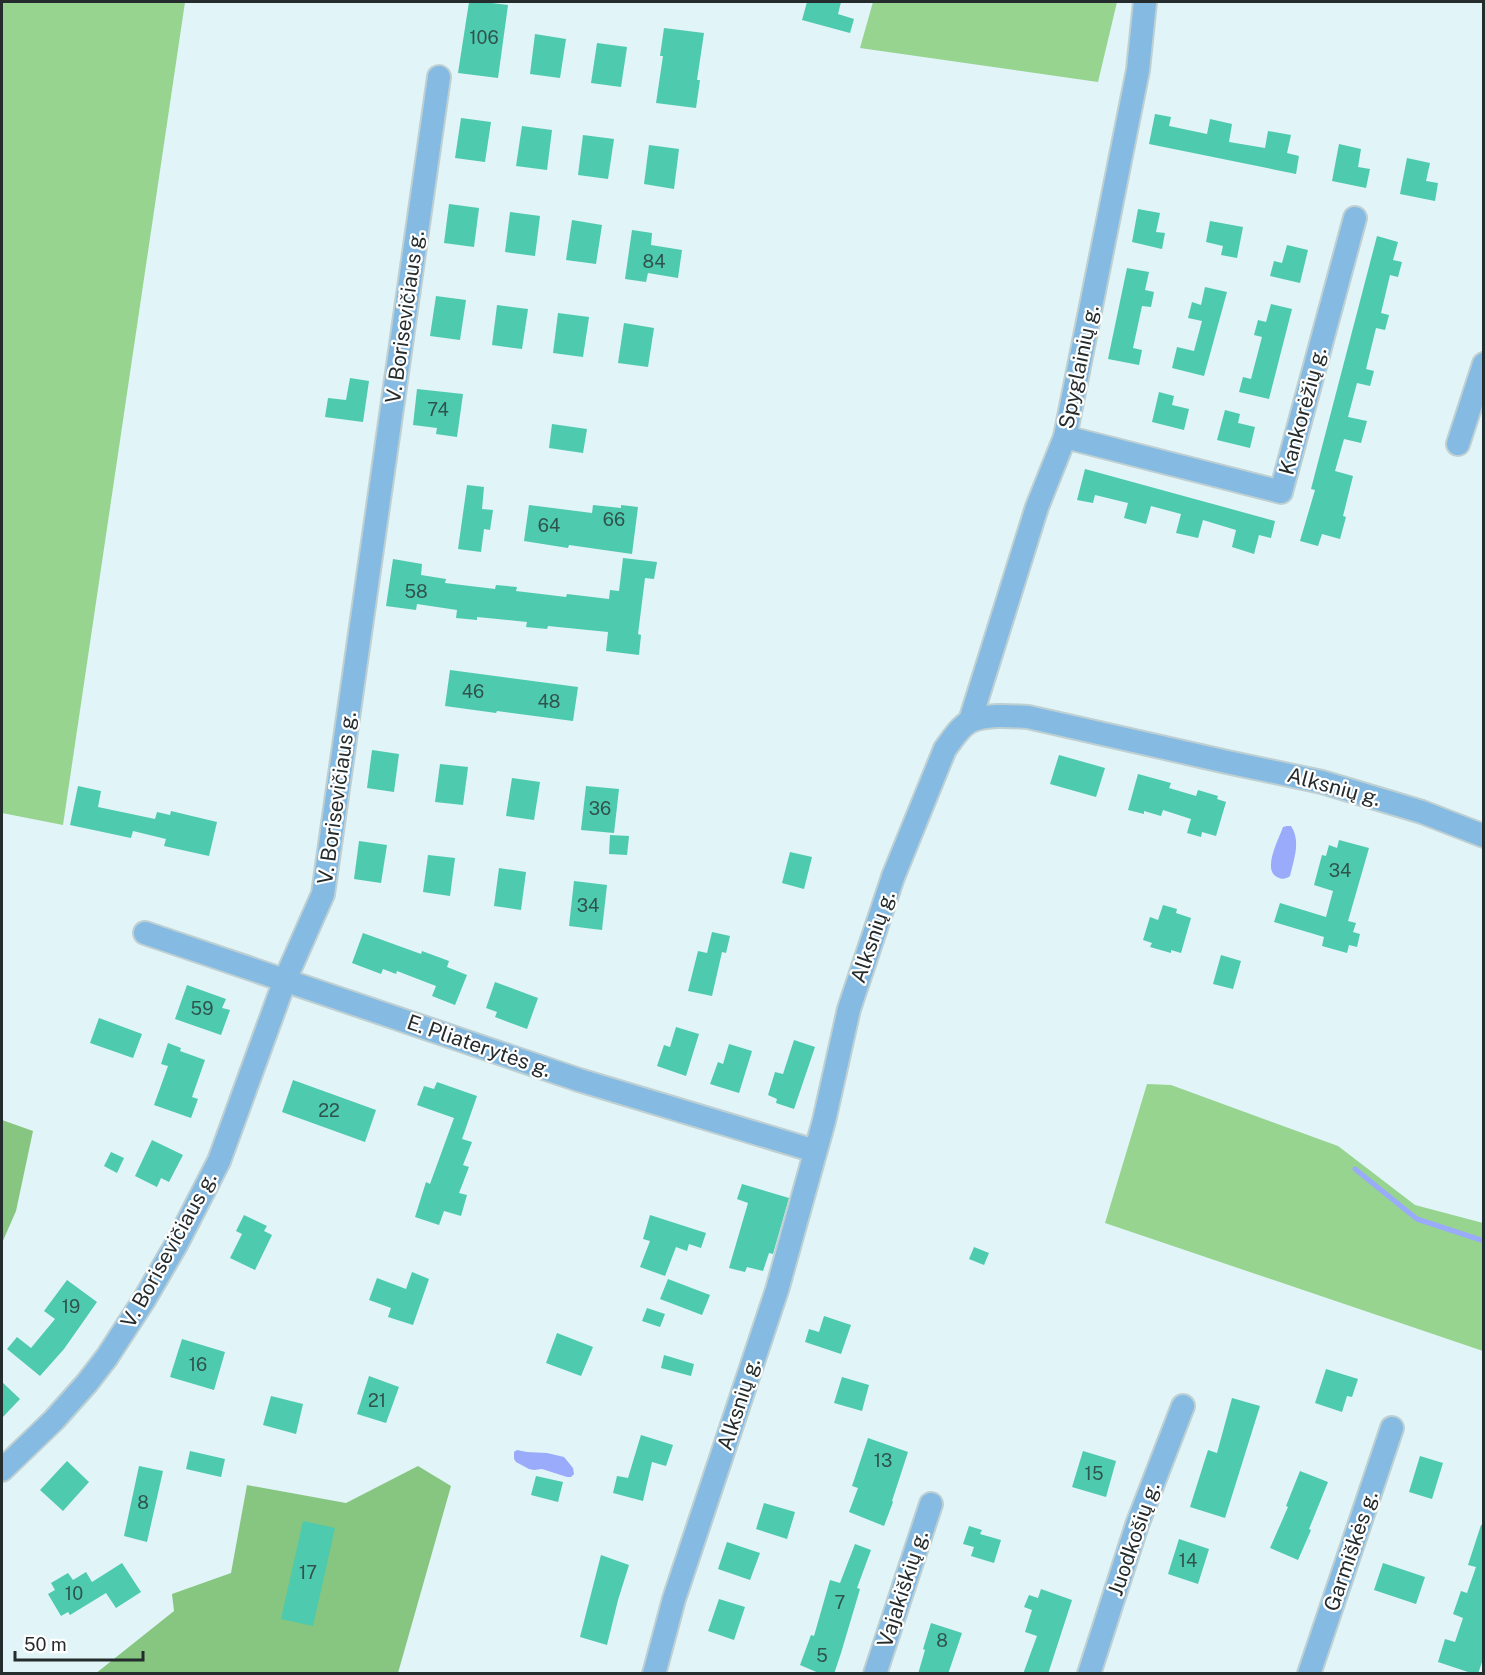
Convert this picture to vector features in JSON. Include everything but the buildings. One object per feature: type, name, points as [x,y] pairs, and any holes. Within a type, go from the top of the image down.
[{"type":"street","name":"Spyglainių g.","points":[[970,722],[1037,507],[1065,436],[1136,81],[1144,2]]},
{"type":"street","name":"V. Borisevičiaus g.","points":[[2,1470],[54,1420],[87,1383],[138,1310],[176,1245],[219,1161],[285,980],[323,894],[439,77]]},
{"type":"street","name":"Kankorėžių g.","points":[[1065,436],[1281,492],[1355,218]]},
{"type":"street","points":[[1458,444],[1484,364]]},
{"type":"street","name":"Alksnių g.","points":[[654,1674],[674,1599],[777,1290],[824,1121],[849,1009],[893,877],[945,749],[956,735],[970,722],[999,716],[1028,717],[1322,782],[1422,812],[1484,836]]},
{"type":"street","name":"E. Pliaterytės g.","points":[[145,933],[579,1080],[815,1151]]},
{"type":"street","name":"Juodkošių g.","points":[[1089,1674],[1137,1525],[1184,1406]]},
{"type":"street","name":"Garmiškės g.","points":[[1309,1674],[1392,1428]]},
{"type":"street","name":"Vajakiškių g.","points":[[875,1674],[931,1504]]},
{"type":"green space","points":[[2,2],[185,2],[63,825],[2,813]]},
{"type":"green space","points":[[873,2],[1117,2],[1098,82],[860,48]]},
{"type":"green space","points":[[1147,1084],[1171,1085],[1338,1146],[1415,1205],[1483,1223],[1483,1351],[1105,1223]]},
{"type":"green space","points":[[2,1120],[33,1131],[16,1211],[2,1243]]},
{"type":"green space","points":[[418,1466],[451,1486],[398,1673],[95,1674],[174,1611],[172,1594],[231,1573],[247,1485],[346,1503]]},
{"type":"water","points":[[1291,826],[1294,832],[1296,850],[1290,876],[1282,879],[1273,873],[1271,861],[1283,827]]},
{"type":"water","points":[[517,1450],[564,1457],[573,1468],[574,1474],[567,1477],[542,1469],[529,1469],[514,1459],[514,1452]]},
{"type":"waterway","points":[[1355,1169],[1417,1219],[1484,1241]]}]
